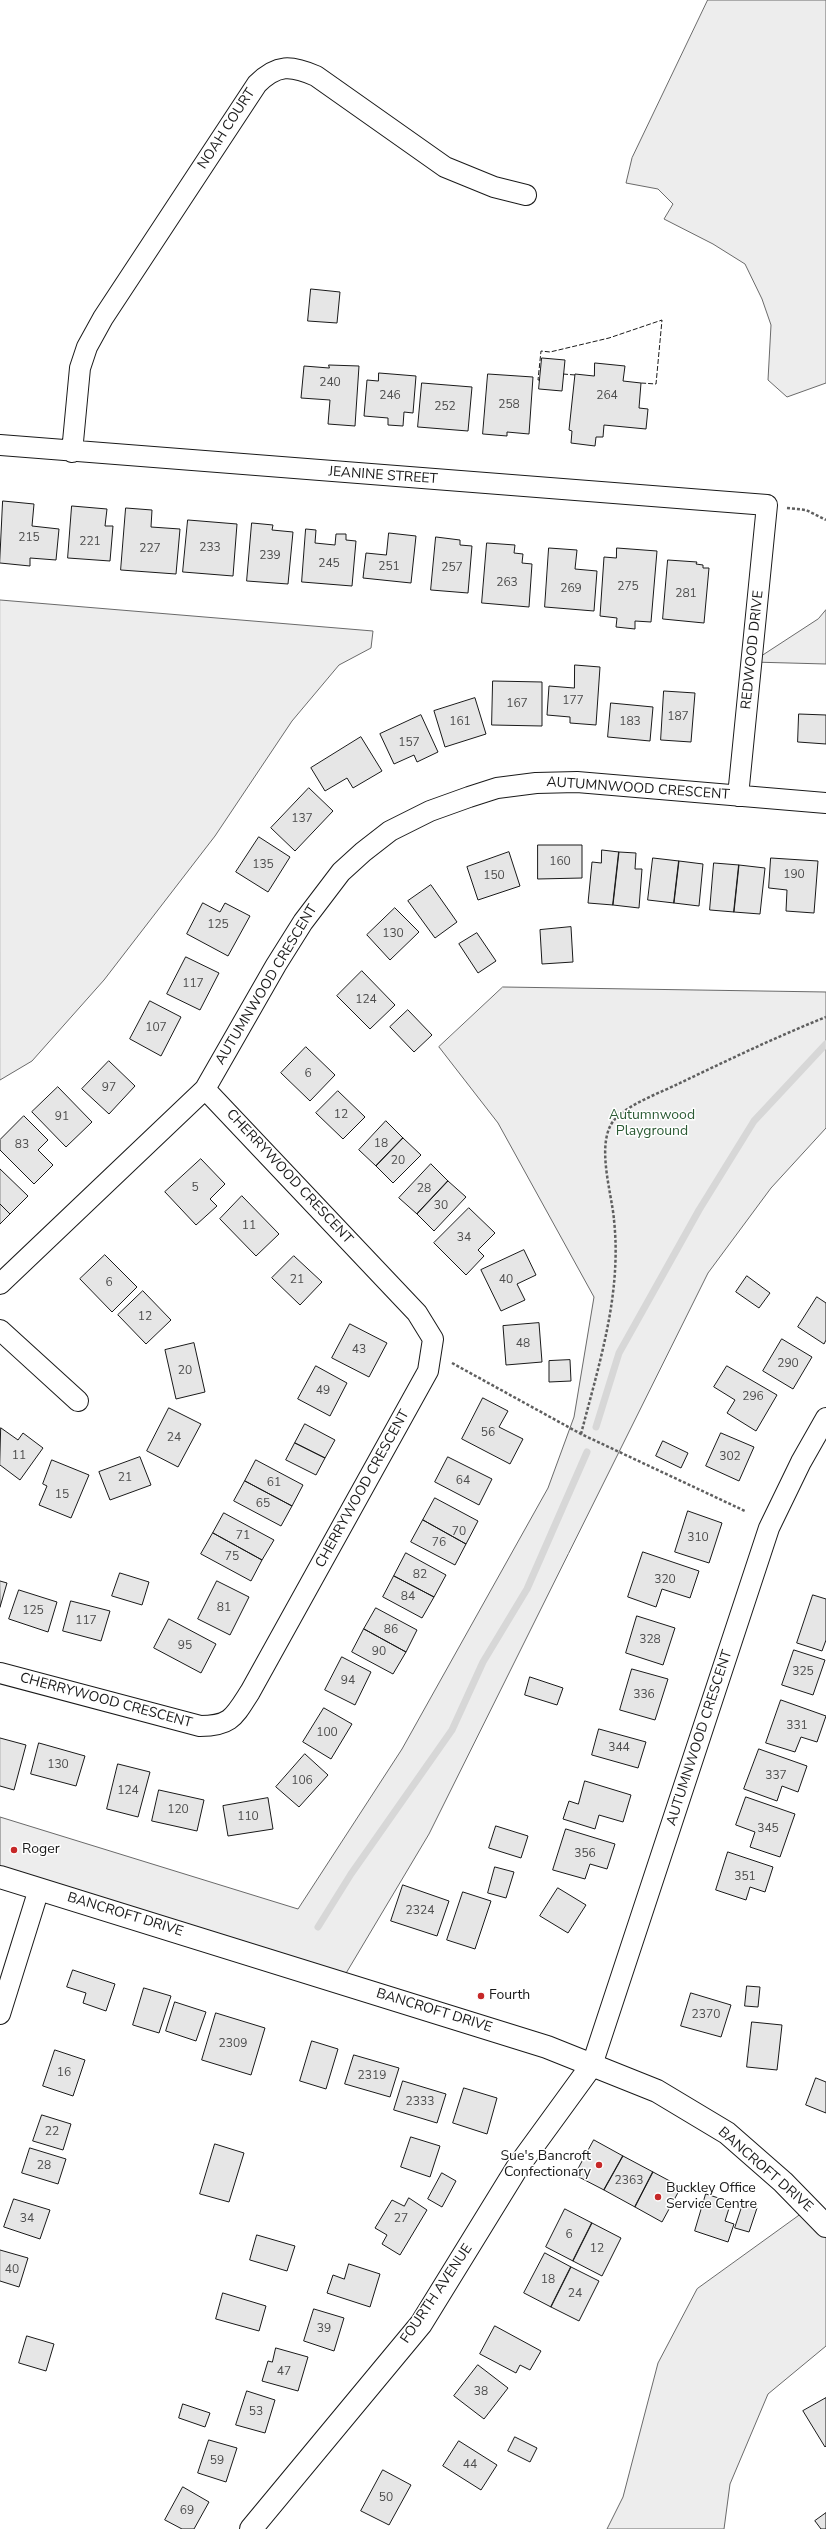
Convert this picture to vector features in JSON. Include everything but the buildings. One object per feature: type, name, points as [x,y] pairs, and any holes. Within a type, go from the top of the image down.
[{"type":"main road","name":"BANCROFT DRIVE","points":[[0,1877],[547,2046],[657,2091],[727,2133],[783,2182],[826,2226]]},
{"type":"main road","name":"FOURTH AVENUE","points":[[251,2529],[421,2324],[517,2168],[592,2065]]},
{"type":"street","name":"NOAH COURT","points":[[72,452],[80,368],[87,347],[102,318],[252,90],[267,74],[275,69],[300,69],[316,76],[445,167],[494,187],[526,195]]},
{"type":"street","name":"JEANINE STREET","points":[[0,445],[72,452],[767,505]]},
{"type":"street","name":"REDWOOD DRIVE","points":[[738,796],[767,505]]},
{"type":"street","name":"AUTUMNWOOD CRESCENT","points":[[0,1284],[205,1089],[276,965],[322,895],[341,872],[390,831],[430,812],[469,797],[497,788],[536,783],[577,782],[826,803]]},
{"type":"street","name":"CHERRYWOOD CRESCENT","points":[[0,1673],[200,1726],[218,1726],[229,1721],[250,1692],[428,1371],[432,1353],[432,1339],[417,1313],[205,1089]]},
{"type":"street","points":[[0,1330],[78,1401]]},
{"type":"street","name":"AUTUMNWOOD CRESCENT","points":[[592,2065],[769,1528],[801,1462],[826,1418]]},
{"type":"street","points":[[0,2014],[39,1889]]},
{"type":"path","points":[[767,505],[806,510],[826,520]]},
{"type":"path","points":[[581,1434],[609,1328],[615,1281],[615,1221],[605,1156],[606,1136],[616,1118],[648,1099],[782,1034],[826,1017]]},
{"type":"path","points":[[432,1353],[581,1434],[745,1511]]},
{"type":"green space","points":[[708,0],[826,0],[826,383],[787,397],[768,380],[771,325],[762,299],[745,264],[713,244],[664,219],[673,204],[658,189],[626,183],[632,158]]},
{"type":"green space","points":[[0,600],[373,631],[371,648],[339,665],[292,721],[215,836],[104,980],[32,1061],[0,1080]]},
{"type":"green space","points":[[826,610],[826,664],[752,662],[818,619]]},
{"type":"green space","name":"Autumnwood Playground","points":[[503,987],[826,992],[826,1128],[771,1188],[708,1273],[429,1834],[342,1980],[0,1874],[0,1817],[298,1909],[402,1749],[548,1488],[574,1417],[594,1297],[498,1123],[439,1047]]},
{"type":"green space","points":[[811,2207],[826,2224],[826,2346],[768,2394],[730,2484],[724,2529],[607,2529],[623,2497],[658,2363],[697,2289]]},
{"type":"waterway","points":[[596,1427],[619,1353],[699,1210],[754,1121],[826,1044]]},
{"type":"waterway","points":[[318,1927],[351,1874],[452,1730],[483,1662],[527,1589],[587,1452]]},
{"type":"fence","points":[[540,380],[538,380],[541,351],[550,352],[609,338],[662,320],[656,384],[641,383]]},
{"type":"fence","points":[[563,374],[575,375]]},
{"type":"place","name":"Roger","points":[[14,1850]]},
{"type":"place","name":"Fourth","points":[[481,1996]]},
{"type":"place","name":"Sue's Bancroft Confectionary","points":[[599,2165]]},
{"type":"place","name":"Buckley Office Service Centre","points":[[658,2197]]}]
